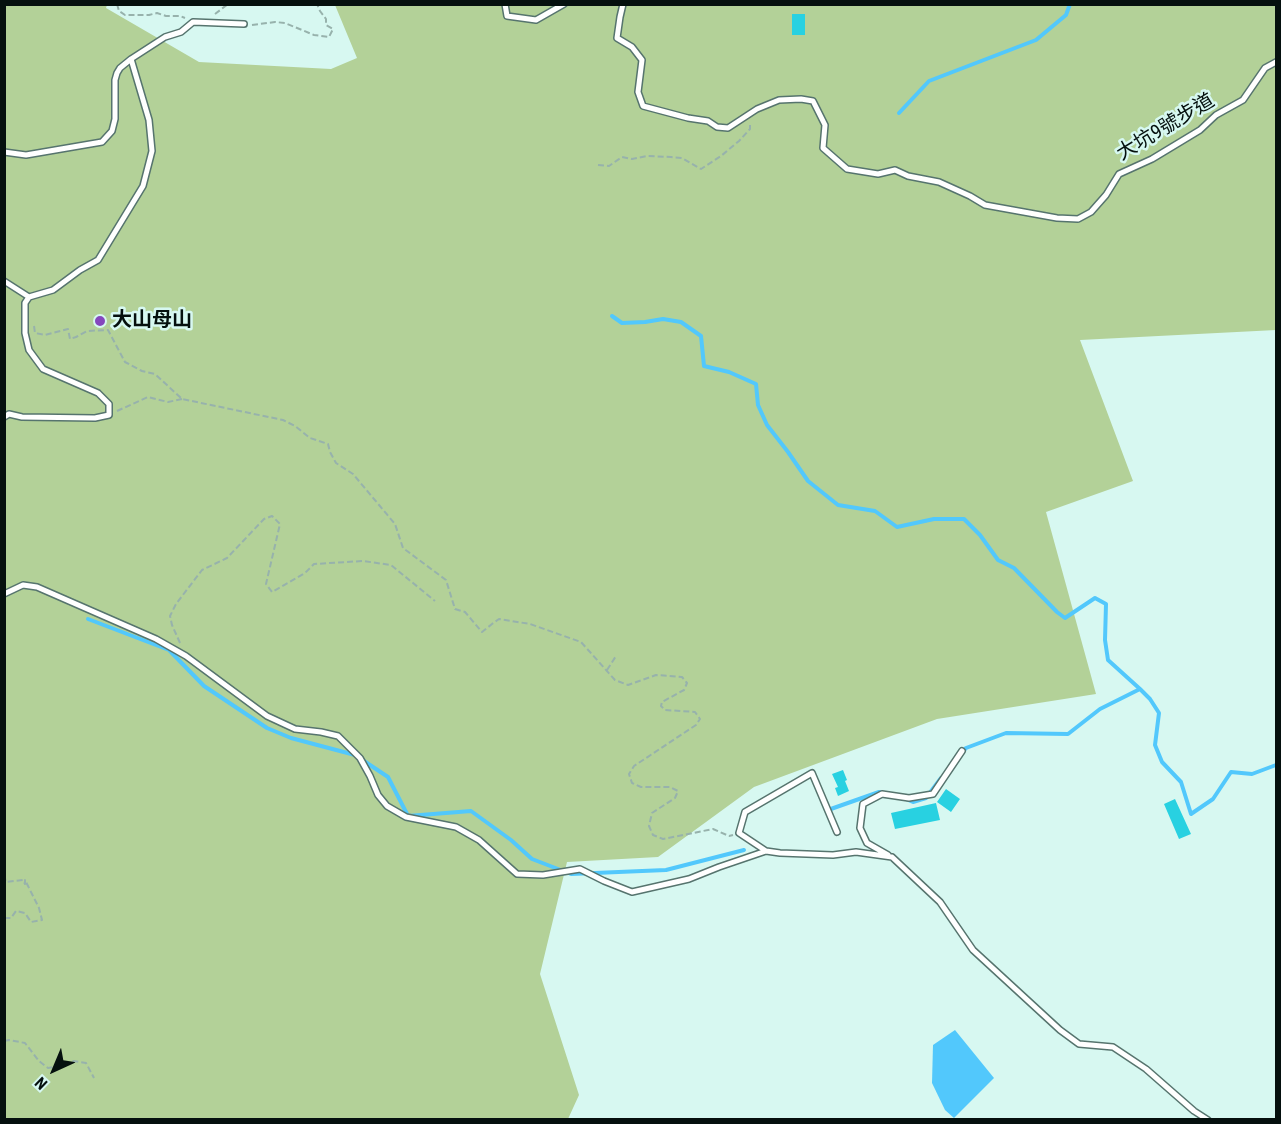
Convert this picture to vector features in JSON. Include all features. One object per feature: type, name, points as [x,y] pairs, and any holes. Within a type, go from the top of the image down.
[{"type":"lane","points":[[505,4],[507,16],[536,20],[564,4]]},
{"type":"lane","name":"大坑9號步道","points":[[623,4],[617,39],[632,47],[642,60],[638,92],[643,105],[688,118],[708,121],[717,127],[728,128],[751,113],[779,100],[813,101],[825,125],[823,148],[847,170],[878,174],[896,170],[908,177],[939,182],[985,205],[1057,218],[1078,219],[1091,212],[1106,195],[1119,174],[1152,159],[1200,130],[1216,115],[1243,100],[1265,68],[1276,62]]},
{"type":"lane","points":[[4,152],[26,155],[102,142],[112,131],[115,119],[114,80],[120,68],[130,59],[165,38],[181,32],[193,22],[244,24]]},
{"type":"lane","points":[[4,417],[9,414],[22,417],[95,418],[109,415],[109,404],[98,393],[43,369],[29,350],[25,333],[26,303],[29,297],[53,290],[98,260],[143,186],[152,151],[149,120],[130,59]]},
{"type":"lane","points":[[4,281],[29,297]]},
{"type":"lane","points":[[4,594],[23,585],[37,587],[156,639],[186,656],[267,716],[295,729],[338,736],[360,758],[378,795],[387,806],[406,817],[456,827],[479,840],[517,874],[543,875],[580,869],[632,892],[689,879],[766,851]]},
{"type":"lane","points":[[962,751],[933,794],[909,798],[882,794],[862,804],[860,828],[867,843],[892,857],[940,902],[972,950],[1060,1030],[1079,1044],[1113,1047],[1146,1069],[1194,1111],[1208,1119]]},
{"type":"lane","points":[[837,832],[812,773],[745,812],[739,833],[766,851],[833,855],[856,852],[892,857]]},
{"type":"path","points":[[117,4],[119,10],[125,15],[157,13],[166,16],[180,16],[193,22]]},
{"type":"path","points":[[207,23],[228,4]]},
{"type":"path","points":[[244,24],[285,23],[329,37],[333,30],[326,25],[326,19],[317,4]]},
{"type":"path","points":[[598,165],[609,166],[622,156],[632,159],[647,156],[671,157],[682,158],[701,170],[739,141],[750,129],[751,113]]},
{"type":"path","points":[[34,324],[35,333],[44,334],[68,329],[70,339],[87,332],[108,330],[125,362],[155,374],[182,399]]},
{"type":"path","points":[[109,415],[148,397],[168,402],[190,399],[282,420],[295,426],[310,438],[328,444],[336,463],[353,474],[395,524],[403,548],[446,580],[455,609],[465,612],[482,633],[500,619],[530,624],[581,642],[615,680],[628,685],[656,675],[682,678],[687,683],[684,690],[662,702],[661,706],[665,710],[695,712],[700,719],[696,725],[634,766],[629,774],[632,783],[641,787],[670,787],[678,791],[675,798],[652,813],[649,826],[653,835],[663,839],[713,829],[729,836],[739,833]]},
{"type":"path","points":[[186,656],[171,625],[170,616],[176,604],[202,570],[226,558],[264,519],[272,516],[280,524],[266,584],[272,592],[305,573],[314,564],[363,561],[391,565],[435,601]]},
{"type":"path","points":[[607,670],[616,656]]},
{"type":"path","points":[[4,875],[6,882],[23,880],[26,884],[25,880],[42,920],[31,922],[25,913],[16,911],[11,918],[4,918]]},
{"type":"path","points":[[4,1041],[25,1043],[39,1062],[48,1068],[75,1061],[86,1063],[94,1078]]},
{"type":"green space","points":[[5,5],[107,5],[106,8],[199,62],[331,69],[357,58],[335,5],[1276,5],[1276,330],[1080,340],[1133,481],[1046,512],[1096,694],[937,719],[754,787],[658,857],[567,862],[540,974],[579,1095],[568,1119],[5,1120]]},
{"type":"water","points":[[955,1030],[994,1078],[954,1118],[945,1110],[932,1083],[933,1045]]},
{"type":"building","points":[[792,14],[805,14],[805,35],[792,35]]},
{"type":"building","points":[[843,770],[849,791],[838,796],[835,788],[838,787],[832,774]]},
{"type":"building","points":[[946,789],[960,799],[951,812],[937,802]]},
{"type":"building","points":[[1175,799],[1191,834],[1179,839],[1164,804]]},
{"type":"building","points":[[936,803],[940,820],[895,829],[891,813]]},
{"type":"waterway","points":[[899,113],[929,81],[1036,40],[1066,15],[1070,4]]},
{"type":"waterway","points":[[612,316],[622,323],[663,319],[681,322],[701,336],[704,366],[729,372],[756,384],[758,405],[767,425],[808,481],[838,505],[875,511],[897,527],[934,519],[964,519],[980,535],[998,560],[1014,568],[1065,618],[1095,598],[1106,604],[1105,640],[1108,660],[1140,689]]},
{"type":"waterway","points":[[88,619],[169,650],[204,686],[267,728],[291,738],[355,755]]},
{"type":"waterway","points":[[961,753],[966,748],[1006,733],[1068,734],[1100,709],[1140,689],[1159,713],[1155,745],[1162,762],[1181,782],[1191,814],[1213,799],[1231,772],[1252,774],[1276,765]]},
{"type":"waterway","points":[[361,759],[388,777],[408,816],[471,811],[511,840],[532,859],[571,874],[666,870],[744,850]]},
{"type":"waterway","points":[[906,799],[913,802],[926,798],[941,778]]},
{"type":"waterway","points":[[828,810],[879,792],[884,793]]},
{"type":"place","name":"大山母山","points":[[100,321]]}]
